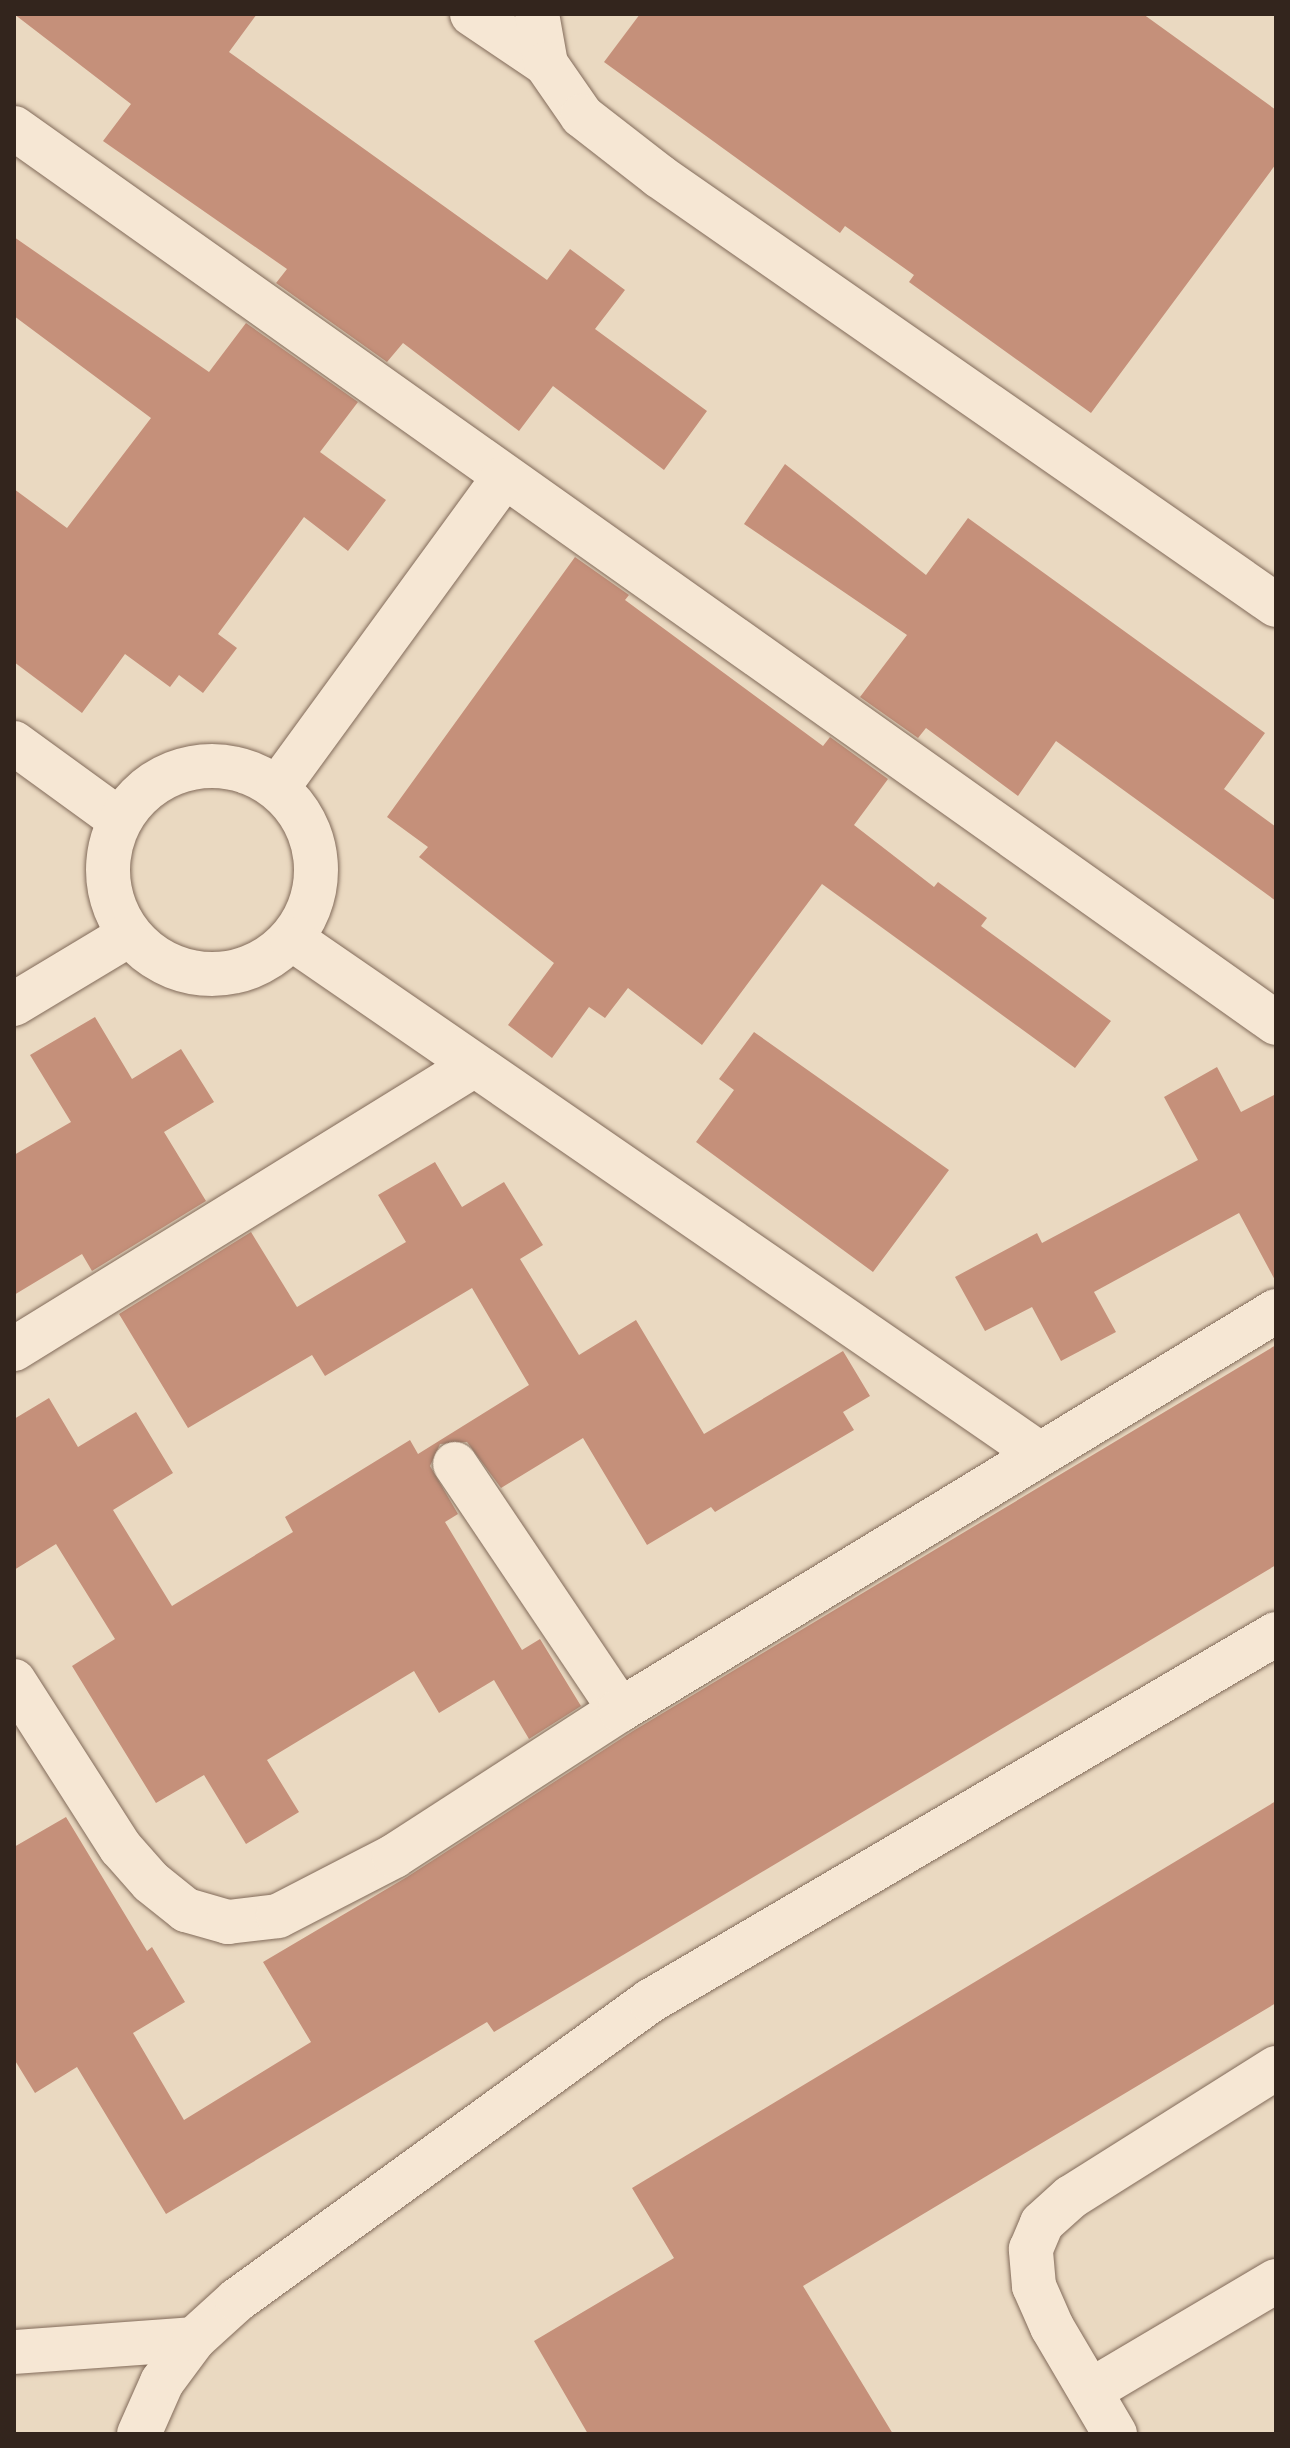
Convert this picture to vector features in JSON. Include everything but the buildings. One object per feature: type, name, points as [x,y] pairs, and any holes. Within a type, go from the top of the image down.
[{"type":"street","points":[[472,14],[546,64],[582,116],[659,176],[1276,605]]},
{"type":"street","points":[[537,14],[546,64]]},
{"type":"street","points":[[14,128],[503,478],[1276,1023]]},
{"type":"street","points":[[278,787],[503,478]]},
{"type":"street","points":[[14,743],[120,820]]},
{"type":"street","points":[[184,769],[240,769],[278,787],[305,819],[317,860],[312,902],[292,939],[268,960],[240,972],[209,975],[152,956],[129,935],[114,908],[108,878],[109,849],[120,820],[137,797],[184,769]]},
{"type":"street","points":[[14,1004],[129,935]]},
{"type":"street","points":[[292,939],[1037,1452]]},
{"type":"street","points":[[14,1349],[473,1066]]},
{"type":"street","points":[[14,1681],[121,1848],[186,1910],[228,1922],[278,1916],[394,1856],[620,1710],[1037,1452],[1276,1311]]},
{"type":"street","points":[[455,1464],[620,1710]]},
{"type":"street","points":[[139,2434],[162,2382],[194,2339],[237,2300],[650,2001],[1276,1634]]},
{"type":"street","points":[[1115,2434],[1034,2286],[1031,2249],[1042,2223],[1071,2197],[1276,2068]]},
{"type":"street","points":[[1090,2391],[1276,2281]]},
{"type":"street","points":[[14,2352],[194,2339]]}]
